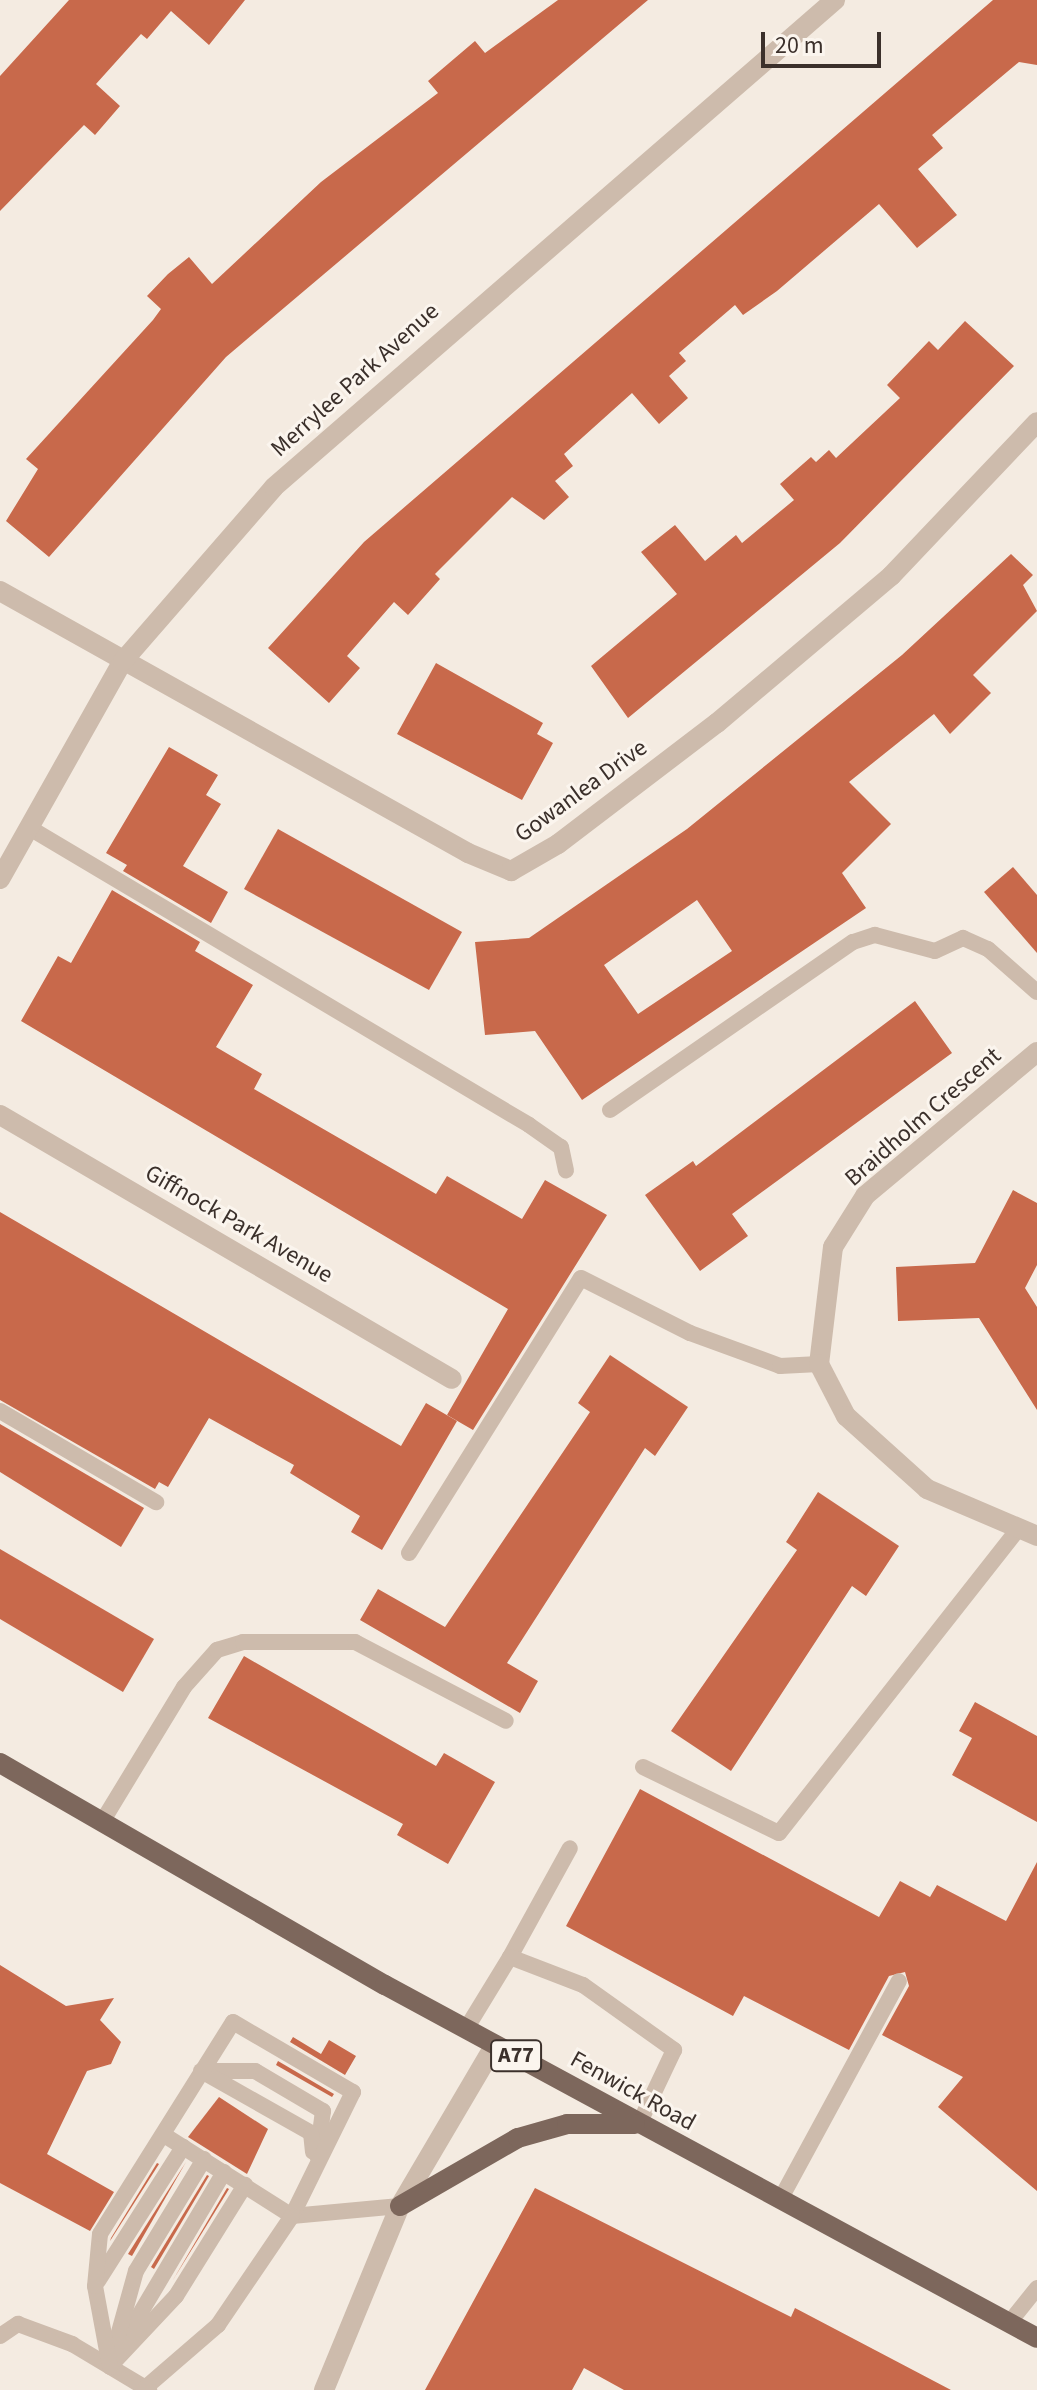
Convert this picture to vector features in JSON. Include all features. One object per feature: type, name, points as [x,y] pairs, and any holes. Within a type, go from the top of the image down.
[{"type":"main road","name":"Fenwick Road","points":[[0,1763],[466,2029],[1037,2338]]},
{"type":"main road","points":[[400,2206],[518,2138],[567,2124],[639,2124]]},
{"type":"street","name":"Merrylee Park Avenue","points":[[0,879],[123,661],[274,487],[835,0]]},
{"type":"street","name":"Gowanlea Drive","points":[[0,591],[511,871],[717,723],[891,576],[1037,422]]},
{"type":"street","name":"Braidholm Crescent","points":[[819,1364],[833,1247],[865,1196],[1037,1052]]},
{"type":"street","name":"Giffnock Park Avenue","points":[[0,1115],[452,1379]]},
{"type":"street","points":[[819,1364],[846,1416],[883,1453],[927,1489],[1027,1534]]},
{"type":"street","points":[[324,2390],[400,2206],[495,2045]]},
{"type":"lane","points":[[28,827],[529,1125],[561,1147],[566,1170]]},
{"type":"lane","points":[[610,1110],[853,942],[875,935],[935,951],[963,938],[988,949],[1037,992]]},
{"type":"lane","points":[[409,1553],[581,1278],[690,1333],[780,1366],[819,1364]]},
{"type":"lane","points":[[0,1411],[156,1502]]},
{"type":"lane","points":[[643,1767],[779,1833],[1027,1534]]},
{"type":"lane","points":[[102,1822],[184,1687],[217,1650],[243,1642],[355,1642],[506,1721]]},
{"type":"lane","points":[[466,2029],[570,1848]]},
{"type":"lane","points":[[510,1957],[583,1985],[674,2050],[639,2124]]},
{"type":"lane","points":[[780,2200],[899,1981]]},
{"type":"lane","points":[[0,2336],[18,2324],[110,2367],[147,2389],[218,2325],[292,2216],[353,2092],[233,2022],[100,2234],[95,2286],[110,2367]]},
{"type":"lane","points":[[201,2071],[255,2071],[323,2111],[315,2174]]},
{"type":"lane","points":[[201,2071],[311,2133],[315,2174]]},
{"type":"lane","points":[[164,2135],[292,2216],[400,2206]]},
{"type":"lane","points":[[95,2286],[183,2147]]},
{"type":"lane","points":[[110,2367],[136,2271],[204,2159]]},
{"type":"lane","points":[[110,2367],[224,2172]]},
{"type":"lane","points":[[110,2367],[176,2296],[245,2185]]},
{"type":"lane","points":[[1009,2323],[1037,2288]]},
{"type":"building","points":[[69,0],[245,0],[209,45],[171,11],[147,39],[141,34],[96,84],[120,106],[95,135],[84,125],[0,211],[0,76]]},
{"type":"building","points":[[558,0],[648,0],[226,357],[49,557],[6,521],[38,469],[26,459],[153,320],[161,309],[147,296],[168,274],[189,257],[212,284],[321,182],[438,93],[428,81],[475,41],[485,53]]},
{"type":"building","points":[[993,0],[1037,0],[1037,65],[1019,62],[932,135],[943,148],[918,169],[957,215],[917,248],[879,204],[777,291],[743,315],[735,305],[679,353],[686,361],[669,376],[688,398],[659,424],[632,393],[564,454],[573,466],[555,481],[569,497],[544,520],[512,497],[435,574],[440,579],[408,615],[394,602],[347,656],[360,668],[329,703],[268,648],[364,542]]},
{"type":"building","points":[[965,321],[1014,366],[840,543],[628,718],[591,666],[677,594],[641,552],[675,525],[705,561],[736,535],[742,543],[794,500],[780,484],[811,457],[816,462],[829,450],[836,458],[900,398],[887,385],[929,341],[938,350]]},
{"type":"building","points":[[1011,554],[1033,575],[1023,585],[1037,611],[973,675],[991,693],[950,734],[934,714],[849,782],[891,824],[842,873],[866,908],[582,1100],[535,1031],[485,1035],[475,942],[529,938],[687,829],[902,655]],"holes":[[[697,900],[732,951],[638,1014],[604,965]]]},
{"type":"building","points":[[436,663],[543,723],[537,734],[553,743],[522,800],[397,734]]},
{"type":"building","points":[[169,747],[218,775],[206,795],[221,804],[183,866],[228,892],[211,923],[123,871],[127,865],[106,853]]},
{"type":"building","points":[[278,829],[462,932],[429,990],[244,889]]},
{"type":"building","points":[[1013,867],[1037,895],[1037,953],[984,892]]},
{"type":"building","points":[[112,890],[200,942],[195,951],[253,985],[216,1047],[262,1074],[254,1089],[436,1194],[447,1176],[522,1219],[545,1180],[607,1215],[473,1430],[447,1415],[508,1309],[21,1021],[58,956],[71,963]]},
{"type":"building","points":[[915,1001],[952,1053],[732,1214],[748,1236],[700,1271],[645,1195],[693,1161],[696,1166]]},
{"type":"building","points":[[1013,1190],[1037,1203],[1037,1265],[1025,1288],[1037,1307],[1037,1410],[979,1318],[898,1321],[896,1267],[975,1263]]},
{"type":"building","points":[[0,1212],[401,1446],[426,1403],[457,1421],[382,1550],[351,1532],[360,1516],[290,1473],[294,1465],[209,1418],[168,1487],[159,1482],[155,1489],[0,1400]]},
{"type":"building","points":[[610,1355],[688,1407],[655,1456],[645,1448],[507,1663],[538,1681],[520,1713],[360,1620],[378,1589],[445,1627],[590,1412],[578,1403]]},
{"type":"building","points":[[0,1424],[144,1508],[121,1547],[0,1472]]},
{"type":"building","points":[[818,1492],[899,1546],[866,1596],[852,1586],[731,1771],[671,1731],[797,1550],[786,1542]]},
{"type":"building","points":[[0,1549],[154,1639],[123,1692],[0,1619]]},
{"type":"building","points":[[244,1656],[436,1766],[444,1753],[495,1782],[448,1864],[397,1835],[403,1824],[208,1718]]},
{"type":"building","points":[[975,1702],[1037,1736],[1037,1822],[952,1775],[972,1738],[959,1731]]},
{"type":"building","points":[[640,1789],[879,1917],[900,1881],[930,1897],[937,1885],[1006,1921],[1037,1862],[1037,2191],[938,2107],[963,2077],[882,2035],[909,1986],[905,1972],[889,1976],[849,2050],[744,1996],[733,2016],[566,1926]]},
{"type":"building","points":[[0,1965],[66,2006],[114,1998],[100,2020],[121,2042],[111,2064],[87,2071],[47,2154],[114,2192],[90,2231],[0,2183]]},
{"type":"building","points":[[293,2037],[321,2054],[329,2040],[356,2056],[345,2075],[290,2042]]},
{"type":"building","points":[[278,2061],[334,2094],[332,2097],[276,2065]]},
{"type":"building","points":[[219,2097],[268,2129],[247,2174],[188,2137]]},
{"type":"building","points":[[186,2162],[132,2256],[128,2254]]},
{"type":"building","points":[[159,2164],[110,2241],[111,2238]]},
{"type":"building","points":[[209,2176],[154,2269],[151,2267]]},
{"type":"building","points":[[227,2188],[229,2189],[173,2280]]},
{"type":"building","points":[[535,2188],[791,2317],[795,2308],[951,2390],[624,2390],[584,2368],[572,2390],[425,2390]]}]
